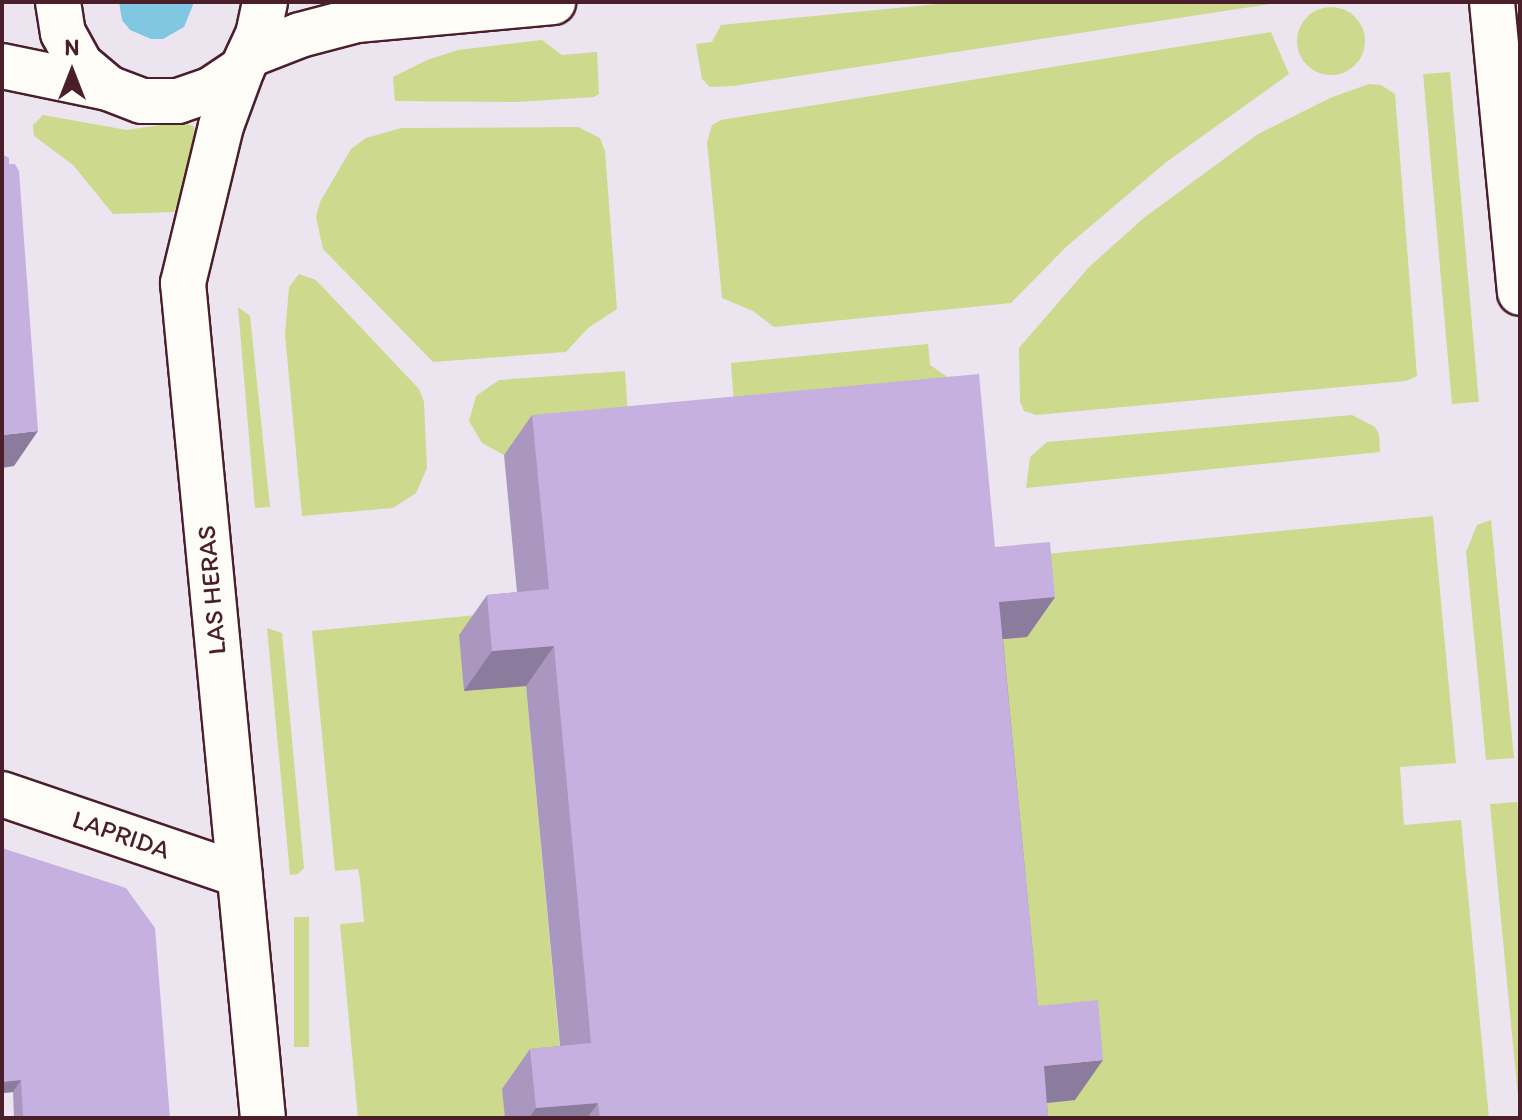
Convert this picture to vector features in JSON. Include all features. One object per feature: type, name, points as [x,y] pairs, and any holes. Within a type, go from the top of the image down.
[{"type":"main road","points":[[58,2],[63,33],[81,65],[108,88]]},
{"type":"main road","name":"LAS HERAS","points":[[263,1118],[183,283],[221,126],[258,35],[265,2]]},
{"type":"main road","points":[[2,66],[108,88],[142,101],[178,101],[212,89],[246,62],[300,35],[357,20],[553,2]]},
{"type":"main road","points":[[1492,2],[1520,293]]},
{"type":"main road","name":"LAPRIDA","points":[[2,794],[240,875]]},
{"type":"green space","points":[[959,2],[1283,2],[733,86],[710,87],[702,79],[696,44],[712,42],[721,25]]},
{"type":"green space","points":[[1331,7],[1355,17],[1365,41],[1355,65],[1331,75],[1307,65],[1297,41],[1307,17]]},
{"type":"green space","points":[[1271,32],[1289,74],[1165,163],[1066,247],[1011,303],[774,327],[753,311],[722,298],[707,142],[712,125],[721,120]]},
{"type":"green space","points":[[542,40],[562,55],[597,52],[599,94],[594,97],[518,102],[395,101],[393,77],[427,60],[458,50]]},
{"type":"green space","points":[[1450,72],[1479,402],[1452,404],[1423,74]]},
{"type":"green space","points":[[1369,84],[1381,85],[1395,94],[1417,376],[1406,381],[1036,415],[1024,411],[1020,402],[1019,348],[1089,267],[1145,217],[1258,134],[1330,98]]},
{"type":"green space","points":[[43,115],[127,130],[181,122],[193,126],[197,133],[195,151],[174,212],[113,214],[73,165],[34,136],[33,125]]},
{"type":"green space","points":[[578,127],[600,138],[605,151],[617,309],[588,328],[566,352],[433,362],[323,249],[316,217],[320,202],[351,149],[366,138],[401,128]]},
{"type":"green space","points":[[299,274],[316,280],[419,389],[424,402],[427,468],[416,493],[393,508],[302,516],[285,334],[289,287]]},
{"type":"green space","points":[[238,307],[250,316],[270,507],[255,508]]},
{"type":"green space","points":[[928,344],[930,365],[949,378],[736,433],[731,363]]},
{"type":"green space","points":[[625,371],[630,444],[504,455],[482,443],[469,421],[476,396],[499,380]]},
{"type":"green space","points":[[1352,415],[1375,427],[1379,434],[1380,452],[1026,488],[1030,457],[1047,442]]},
{"type":"green space","points":[[1433,516],[1456,763],[1400,767],[1404,825],[1461,820],[1489,1118],[1017,1118],[971,642],[1027,637],[965,562]]},
{"type":"green space","points":[[1491,520],[1514,758],[1486,760],[1466,552],[1477,525]]},
{"type":"green space","points":[[519,611],[465,691],[526,686],[563,1083],[505,1118],[358,1118],[340,924],[364,922],[360,879],[358,869],[335,871],[312,631]]},
{"type":"green space","points":[[267,628],[282,633],[304,868],[298,874],[290,875]]},
{"type":"green space","points":[[1517,802],[1520,831],[1520,1118],[1490,804]]},
{"type":"green space","points":[[294,917],[309,917],[309,1047],[294,1047]]},
{"type":"water","points":[[119,2],[192,2],[193,5],[184,27],[163,39],[151,39],[130,30],[122,20]]},
{"type":"building","points":[[2,154],[19,171],[38,431],[2,435]]},
{"type":"building","points":[[979,374],[995,547],[1050,542],[1055,597],[999,602],[1038,1006],[1098,1000],[1103,1060],[1044,1066],[1048,1118],[600,1118],[598,1103],[536,1108],[530,1049],[591,1043],[554,646],[492,651],[487,595],[549,589],[532,415]]},
{"type":"building","points":[[2,848],[126,888],[155,928],[170,1118],[23,1118],[21,1080],[2,1082]]}]
